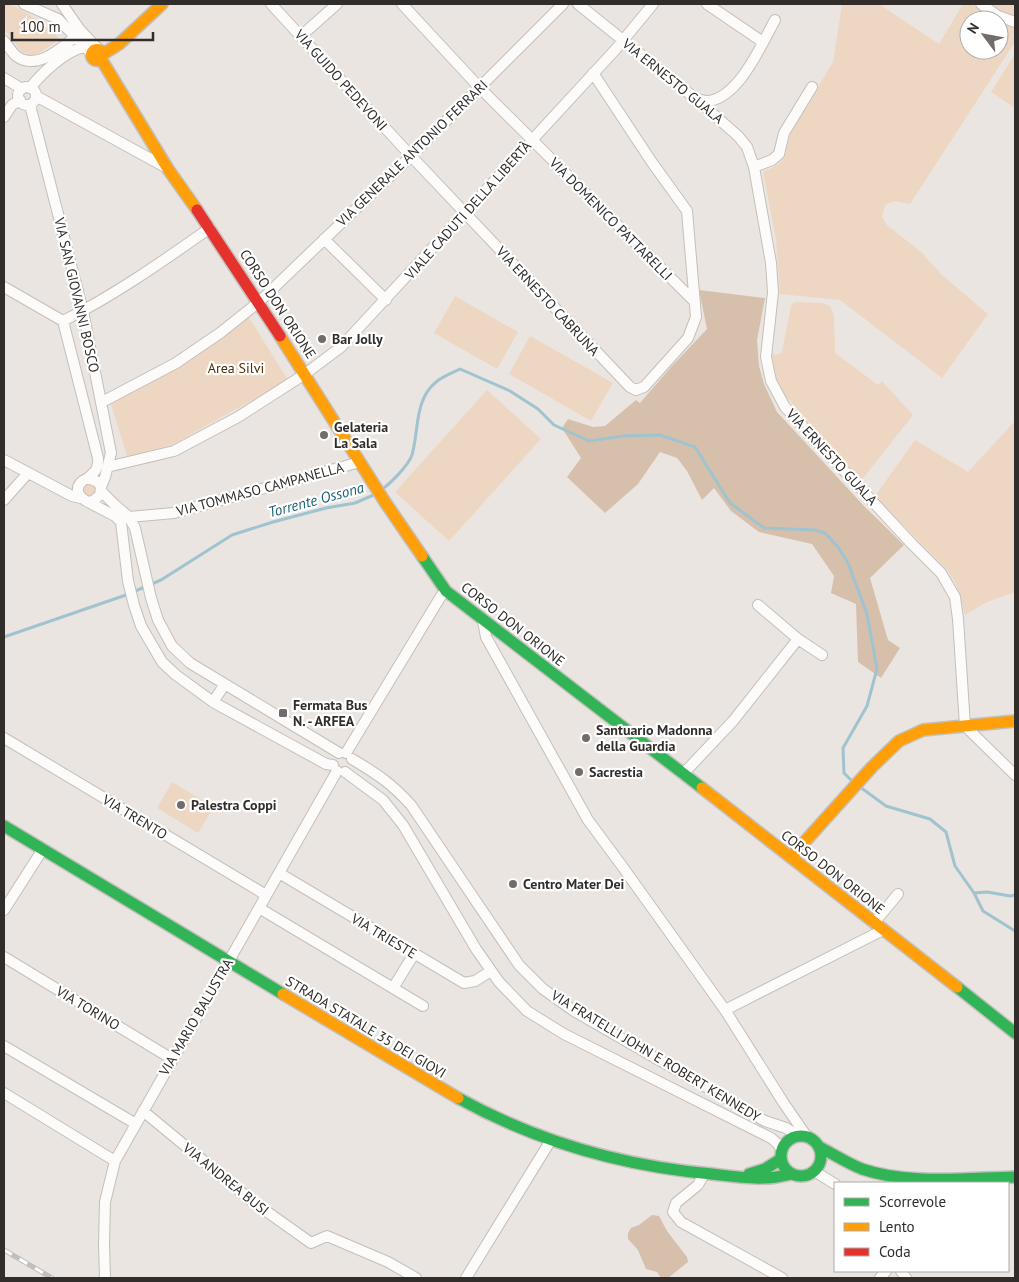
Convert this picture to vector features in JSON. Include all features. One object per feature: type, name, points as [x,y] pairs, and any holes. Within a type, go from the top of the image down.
[{"type":"street","points":[[24,4],[57,18]]},
{"type":"street","points":[[4,118],[12,105],[20,100],[24,104],[39,77],[76,48],[96,53],[119,44],[162,4]]},
{"type":"street","name":"VIA GUIDO PEDEVONI","points":[[270,4],[411,156]]},
{"type":"street","points":[[301,36],[337,4]]},
{"type":"street","name":"VIA DOMENICO PATTARELLI","points":[[402,4],[479,87],[695,302]]},
{"type":"street","name":"VIA GENERALE ANTONIO FERRARI","points":[[102,402],[176,363],[220,333],[258,302],[411,156],[563,4]]},
{"type":"street","name":"VIA ERNESTO GUALA","points":[[578,4],[696,99],[738,136],[747,147],[754,167],[771,263],[773,292],[766,357],[771,381],[785,408],[912,544],[942,573],[955,597],[965,726]]},
{"type":"street","name":"VIALE CADUTI DELLA LIBERTÀ","points":[[107,467],[174,451],[238,417],[305,374],[341,347],[594,73],[653,4]]},
{"type":"street","points":[[707,4],[763,42]]},
{"type":"street","points":[[981,4],[998,16],[1015,22]]},
{"type":"street","points":[[64,6],[96,53],[75,37],[53,13],[54,9],[64,6]]},
{"type":"street","points":[[696,99],[708,101],[723,95],[741,79],[775,20]]},
{"type":"street","points":[[4,41],[15,55],[35,62],[49,56],[75,37]]},
{"type":"street","name":"CORSO DON ORIONE","points":[[96,53],[168,169],[210,228],[385,502],[446,591],[791,856],[1015,1033]]},
{"type":"street","points":[[594,73],[651,161],[687,212],[695,302]]},
{"type":"street","points":[[4,78],[30,95],[168,169]]},
{"type":"street","points":[[754,167],[772,160],[779,154],[784,133],[812,87]]},
{"type":"street","name":"VIA SAN GIOVANNI BOSCO","points":[[30,95],[83,312],[102,402],[111,453],[101,489]]},
{"type":"street","name":"VIA ERNESTO CABRUNA","points":[[411,156],[630,387],[636,390],[644,388],[688,338],[696,317],[695,302]]},
{"type":"street","points":[[4,287],[63,322],[83,312],[148,271],[210,228]]},
{"type":"street","points":[[324,239],[386,300]]},
{"type":"street","name":"VIA SAN GIOVANNI BOSCO","points":[[63,322],[98,458],[99,465],[96,472],[88,478]]},
{"type":"street","points":[[4,460],[72,496],[84,500],[97,499],[101,489]]},
{"type":"street","name":"VIA TOMMASO CAMPANELLA","points":[[129,517],[174,513],[360,462]]},
{"type":"street","points":[[4,500],[28,473]]},
{"type":"street","points":[[84,500],[78,492],[78,486],[88,478]]},
{"type":"street","name":"VIA FRATELLI JOHN E ROBERT KENNEDY","points":[[88,478],[94,479],[114,505],[129,517],[135,528],[150,598],[158,620],[172,646],[190,662],[396,787],[411,805],[519,965],[543,989],[574,1011],[765,1121],[803,1136]]},
{"type":"street","name":"VIA FRATELLI JOHN E ROBERT KENNEDY","points":[[84,500],[115,516],[121,522],[128,581],[134,605],[141,626],[162,662],[213,702],[338,769],[383,800],[403,825],[476,949],[498,982],[527,1011],[564,1034],[771,1138],[777,1143],[781,1154]]},
{"type":"street","points":[[346,755],[352,767],[338,769],[334,758],[346,755],[441,596],[446,591]]},
{"type":"street","points":[[758,605],[798,639],[822,655]]},
{"type":"street","points":[[483,620],[486,636],[584,815],[725,1010],[803,1136],[816,1142],[821,1159],[816,1169]]},
{"type":"street","points":[[683,774],[733,721],[798,639]]},
{"type":"street","points":[[213,702],[225,684]]},
{"type":"street","points":[[791,856],[875,764],[899,741],[923,730],[1015,721]]},
{"type":"street","points":[[284,740],[292,724]]},
{"type":"street","points":[[965,726],[1015,775]]},
{"type":"street","name":"VIA TRENTO","points":[[4,738],[266,895]]},
{"type":"street","name":"VIA MARIO BALUSTRA","points":[[105,1278],[105,1202],[115,1160],[338,769]]},
{"type":"street","name":"STRADA STATALE 35 DEI GIOVI","points":[[4,826],[460,1100],[551,1140],[617,1160],[656,1168],[704,1174],[768,1178],[791,1174]]},
{"type":"street","points":[[4,910],[42,849]]},
{"type":"street","name":"VIA TRIESTE","points":[[279,872],[464,983],[475,980],[491,971]]},
{"type":"street","points":[[725,1010],[878,926],[898,894]]},
{"type":"street","points":[[259,908],[423,1006]]},
{"type":"street","points":[[393,988],[414,954]]},
{"type":"street","name":"VIA TORINO","points":[[4,957],[172,1060]]},
{"type":"street","points":[[4,1046],[136,1124]]},
{"type":"street","points":[[4,1093],[115,1160]]},
{"type":"street","points":[[786,1128],[791,1122],[788,1109]]},
{"type":"street","name":"VIA ANDREA BUSI","points":[[143,1111],[252,1201],[311,1243],[327,1236],[388,1262],[416,1278]]},
{"type":"street","points":[[803,1136],[788,1141],[781,1154],[786,1170],[791,1174],[803,1176],[816,1169],[852,1165]]},
{"type":"street","points":[[466,1278],[551,1140]]},
{"type":"street","points":[[818,1146],[852,1165],[869,1171],[898,1176],[952,1178],[1015,1177]]},
{"type":"street","name":"STRADA STATALE 35 DEI GIOVI","points":[[743,1176],[765,1170],[781,1154]]},
{"type":"street","points":[[816,1169],[834,1183]]},
{"type":"street","points":[[704,1174],[698,1185],[676,1203],[673,1212],[676,1218],[782,1278]]},
{"type":"street","points":[[884,1182],[898,1176]]},
{"type":"green space","points":[[4,4],[26,12],[60,39],[35,56],[22,52],[4,29]]},
{"type":"green space","points":[[842,4],[879,4],[939,44],[959,11],[959,60],[1003,60],[910,204],[894,201],[885,205],[882,217],[887,225],[921,252],[943,276],[988,314],[942,378],[840,300],[780,294],[776,240],[763,172],[780,163],[783,159],[793,128],[833,62]]},
{"type":"green space","points":[[963,4],[972,4],[981,10],[959,10]]},
{"type":"green space","points":[[991,4],[1015,4],[1015,18],[1009,15],[1009,10],[1000,10]]},
{"type":"green space","points":[[1009,26],[1015,29],[1015,42],[1009,51]]},
{"type":"green space","points":[[1015,54],[1015,108],[991,92]]},
{"type":"green space","points":[[455,296],[518,332],[497,369],[434,333]]},
{"type":"green space","points":[[797,302],[822,303],[830,306],[834,315],[835,353],[878,385],[882,381],[913,415],[861,481],[784,394],[776,376],[772,355],[780,354],[782,351],[791,306]]},
{"type":"green space","name":"Area Silvi","points":[[248,316],[288,380],[172,445],[127,456],[111,404],[179,366]]},
{"type":"green space","points":[[530,336],[613,383],[591,421],[509,374]]},
{"type":"green space","points":[[487,390],[541,439],[449,541],[395,492]]},
{"type":"green space","points":[[1015,421],[1015,592],[987,602],[965,615],[956,584],[948,571],[875,496],[915,440],[968,472]]},
{"type":"green space","points":[[86,483],[92,483],[96,490],[92,497],[86,497],[82,493],[82,487]]},
{"type":"green space","name":"Palestra Coppi","points":[[172,782],[214,807],[198,833],[157,808]]},
{"type":"shaded area","points":[[699,290],[765,298],[757,340],[759,366],[764,384],[777,412],[864,506],[904,545],[870,578],[888,640],[900,648],[881,678],[858,662],[856,604],[831,593],[834,576],[812,544],[759,532],[731,511],[714,488],[702,500],[687,471],[677,458],[660,452],[638,484],[605,513],[567,477],[581,458],[562,428],[568,419],[593,427],[605,426],[636,400],[640,403],[707,329]]},
{"type":"shaded area","points":[[652,1215],[659,1216],[667,1231],[687,1257],[688,1262],[668,1278],[661,1278],[657,1272],[646,1269],[638,1250],[628,1239],[628,1233],[631,1228],[639,1225]]},
{"type":"waterway","name":"Torrente Ossona","points":[[381,490],[407,464],[412,455],[418,416],[429,389],[438,380],[460,369],[510,391],[538,409],[554,425],[589,441],[623,436],[660,435],[695,447],[730,503],[764,528],[815,530],[825,533],[838,547],[848,563],[867,614],[877,669],[867,706],[843,748],[844,773],[853,782]]},
{"type":"waterway","name":"Torrente Ossona","points":[[4,637],[126,595],[161,580],[232,535],[326,508],[355,503],[376,494]]},
{"type":"waterway","name":"Torrente Ossona","points":[[860,787],[886,806],[930,819],[946,832],[955,866],[974,893],[983,911],[1015,931]]},
{"type":"waterway","points":[[974,893],[987,892],[1010,896],[1015,895]]},
{"type":"railway","points":[[4,1250],[52,1278]]},
{"type":"traffic: fast","points":[[422,556],[446,591],[702,788]]},
{"type":"traffic: fast","points":[[4,826],[283,994]]},
{"type":"traffic: fast","points":[[957,987],[1015,1033]]},
{"type":"traffic: fast","points":[[458,1098],[518,1127],[549,1139],[613,1158],[646,1165],[738,1177],[768,1178],[791,1174]]},
{"type":"traffic: fast","points":[[805,1136],[812,1139],[818,1145],[821,1156],[820,1164],[812,1173],[805,1176],[797,1176],[790,1173],[782,1164],[781,1152],[784,1145],[793,1137],[805,1136]]},
{"type":"traffic: fast","points":[[818,1146],[862,1169],[899,1177],[918,1179],[1015,1177]]},
{"type":"traffic: fast","points":[[749,1174],[765,1169],[781,1159]]},
{"type":"traffic: slow","points":[[103,54],[119,44],[162,4]]},
{"type":"traffic: slow","points":[[95,50],[99,50],[102,55],[101,59],[95,60],[92,57],[92,53],[95,50]]},
{"type":"traffic: slow","points":[[101,59],[168,169],[197,210]]},
{"type":"traffic: slow","points":[[280,336],[385,502],[422,556]]},
{"type":"traffic: slow","points":[[791,857],[872,767],[899,741],[923,730],[1015,721]]},
{"type":"traffic: slow","points":[[702,788],[957,987]]},
{"type":"traffic: slow","points":[[283,994],[458,1098]]},
{"type":"traffic: jam","points":[[197,210],[280,336]]},
{"type":"place","name":"Bar Jolly","points":[[322,339]]},
{"type":"place","name":"Gelateria La Sala","points":[[324,435]]},
{"type":"place","name":"Fermata Bus N. - ARFEA","points":[[283,713]]},
{"type":"place","name":"Santuario Madonna della Guardia","points":[[586,738]]},
{"type":"place","name":"Sacrestia","points":[[579,772]]},
{"type":"place","name":"Palestra Coppi","points":[[181,805]]},
{"type":"place","name":"Centro Mater Dei","points":[[513,884]]}]
